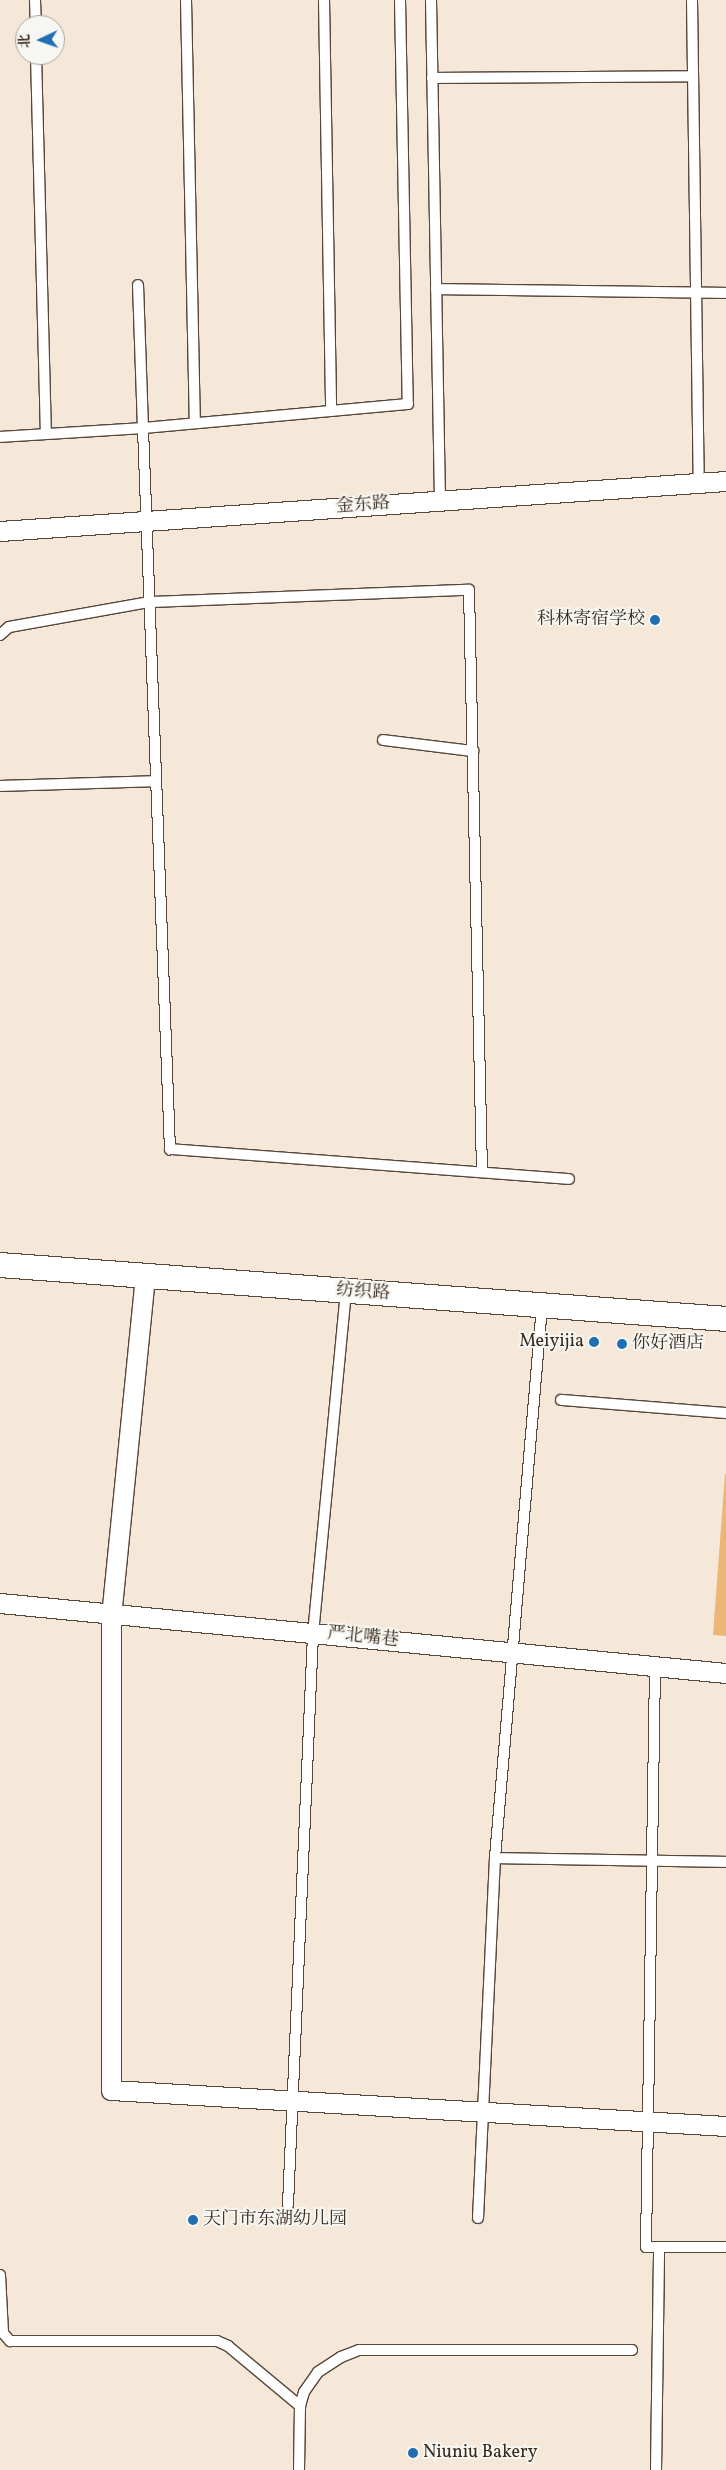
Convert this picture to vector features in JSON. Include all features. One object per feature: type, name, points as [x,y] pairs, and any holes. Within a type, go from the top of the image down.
[{"type":"street","name":"金东路","points":[[0,531],[726,481]]},
{"type":"street","name":"纺织路","points":[[0,1265],[726,1319]]},
{"type":"street","points":[[145,1276],[111,1614],[110,2090],[483,2114],[726,2126]]},
{"type":"street","name":"严北嘴巷","points":[[0,1603],[726,1673]]},
{"type":"lane","points":[[35,0],[36,15]]},
{"type":"lane","points":[[186,0],[195,423]]},
{"type":"lane","points":[[324,0],[331,411]]},
{"type":"lane","points":[[0,437],[143,428],[408,404],[400,0]]},
{"type":"lane","points":[[431,0],[440,501]]},
{"type":"lane","points":[[692,0],[699,483]]},
{"type":"lane","points":[[36,65],[46,434]]},
{"type":"lane","points":[[432,78],[693,76]]},
{"type":"lane","points":[[138,285],[170,1149],[569,1179]]},
{"type":"lane","points":[[436,289],[726,293]]},
{"type":"lane","points":[[0,636],[9,627],[150,602],[469,590],[482,1172]]},
{"type":"lane","points":[[383,740],[473,751]]},
{"type":"lane","points":[[0,786],[156,781]]},
{"type":"lane","points":[[288,2205],[313,1634],[346,1291]]},
{"type":"lane","points":[[478,2218],[495,1858],[542,1306]]},
{"type":"lane","points":[[562,1400],[726,1413]]},
{"type":"lane","points":[[655,1666],[646,2247],[726,2247]]},
{"type":"lane","points":[[495,1858],[726,1862]]},
{"type":"lane","points":[[656,2470],[659,2247]]},
{"type":"lane","points":[[0,2275],[3,2333],[10,2342],[217,2341],[228,2346],[300,2406]]},
{"type":"lane","points":[[300,2470],[300,2406],[304,2392],[318,2372],[341,2357],[359,2350],[632,2350]]},
{"type":"building","points":[[726,1474],[726,1636],[713,1635]]},
{"type":"place","name":"科林寄宿学校","points":[[655,620]]},
{"type":"place","name":"Meiyijia","points":[[594,1342]]},
{"type":"place","name":"你好酒店","points":[[622,1344]]},
{"type":"place","name":"天门市东湖幼儿园","points":[[193,2220]]},
{"type":"place","name":"Niuniu Bakery","points":[[413,2453]]}]
